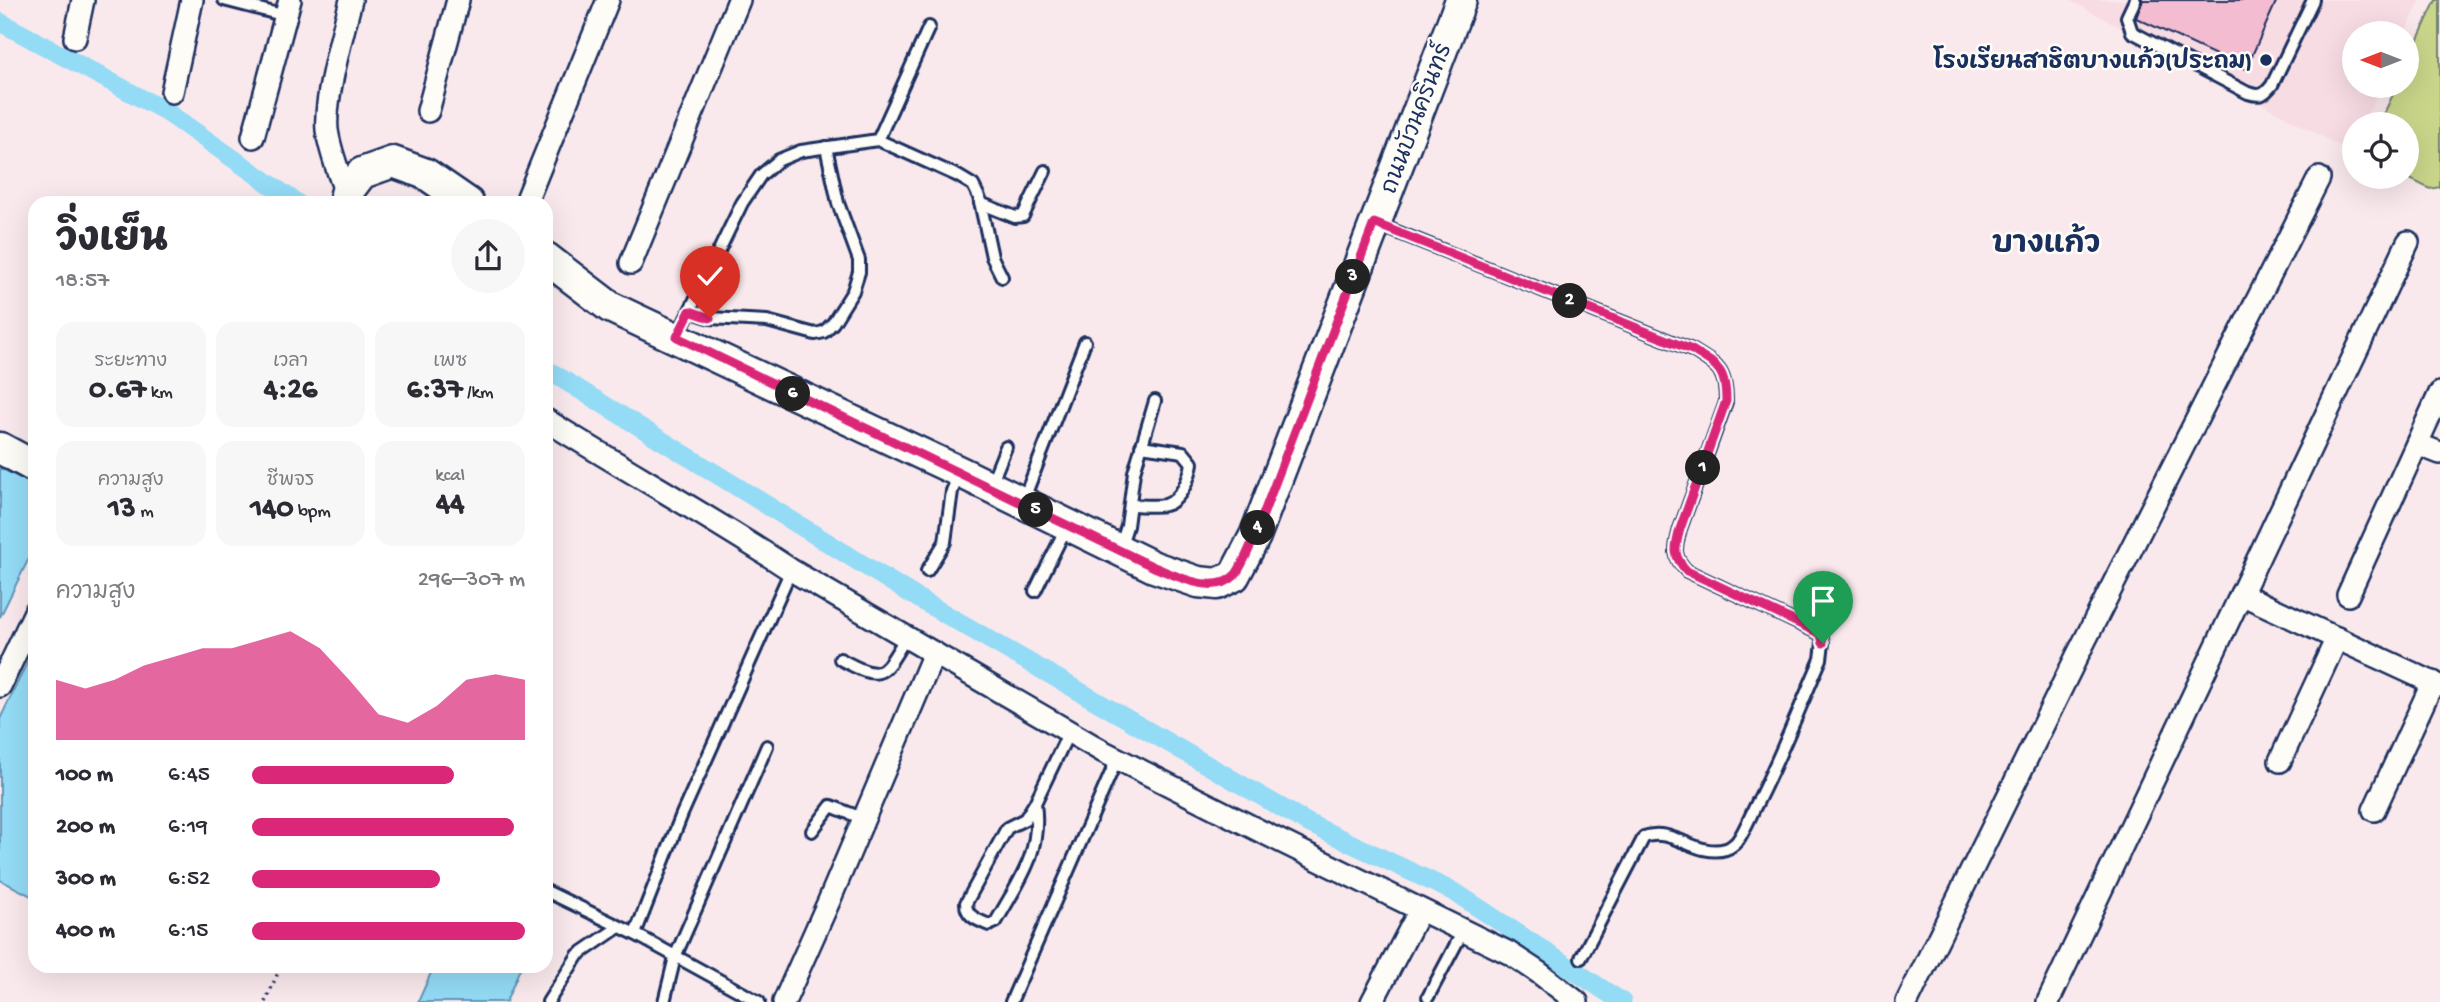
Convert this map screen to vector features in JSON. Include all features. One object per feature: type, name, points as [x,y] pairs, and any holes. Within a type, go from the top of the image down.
[{"type":"street","points":[[75,38],[83,0]]},
{"type":"street","points":[[172,92],[192,0]]},
{"type":"street","points":[[343,196],[327,128],[330,95],[351,0]]},
{"type":"street","points":[[428,111],[458,0]]},
{"type":"street","points":[[528,196],[608,0]]},
{"type":"street","points":[[631,263],[739,0]]},
{"type":"street","name":"ถนนบัวนครินทร์","points":[[553,263],[610,307],[683,324],[960,472],[1120,551],[1154,567],[1198,582],[1217,584],[1234,576],[1255,536],[1461,0]]},
{"type":"street","points":[[253,136],[288,8]]},
{"type":"street","points":[[345,196],[362,173],[393,162],[426,174],[458,196]]},
{"type":"street","points":[[1907,1002],[2077,656],[2319,178]]},
{"type":"street","points":[[2048,1002],[2408,242]]},
{"type":"street","points":[[2348,596],[2440,393]]},
{"type":"street","points":[[553,425],[791,570],[1069,732],[1117,759],[1509,953],[1577,1002]]},
{"type":"street","points":[[2417,444],[2440,453]]},
{"type":"street","points":[[0,448],[28,463]]},
{"type":"street","points":[[2241,594],[2436,684],[2374,810]]},
{"type":"street","points":[[0,685],[28,627]]},
{"type":"street","points":[[2280,761],[2337,638]]},
{"type":"street","points":[[784,1002],[934,653]]},
{"type":"street","points":[[1372,1002],[1420,910]]},
{"type":"lane","points":[[224,0],[288,8]]},
{"type":"lane","points":[[2135,0],[2127,17],[2132,32],[2248,93],[2259,96],[2265,94],[2272,85],[2314,0]]},
{"type":"lane","points":[[878,140],[929,27]]},
{"type":"lane","points":[[683,324],[741,203],[761,175],[779,160],[790,155],[826,147],[878,140],[973,185],[980,203],[988,243],[1002,277]]},
{"type":"lane","points":[[683,324],[710,318],[767,321],[815,334],[824,332],[833,323],[853,291],[859,272],[859,260],[838,203],[826,147]]},
{"type":"lane","points":[[980,203],[1015,218],[1023,216],[1045,171]]},
{"type":"lane","points":[[1374,223],[1692,350],[1717,366],[1726,383],[1726,401],[1680,529],[1675,549],[1678,562],[1687,571],[1821,634],[1821,659],[1770,777],[1738,841],[1728,849],[1713,851],[1691,846],[1667,835],[1654,833],[1644,838],[1581,958]]},
{"type":"lane","points":[[1022,503],[1085,342]]},
{"type":"lane","points":[[1120,551],[1134,472],[1155,401]]},
{"type":"lane","points":[[1129,505],[1164,505],[1171,502],[1180,494],[1191,472],[1192,463],[1183,452],[1141,446]]},
{"type":"lane","points":[[990,487],[1006,447]]},
{"type":"lane","points":[[927,571],[945,542],[952,491],[960,472]]},
{"type":"lane","points":[[1035,591],[1067,525]]},
{"type":"lane","points":[[635,934],[682,814],[791,570]]},
{"type":"lane","points":[[840,659],[867,674],[875,674],[888,667],[906,637]]},
{"type":"lane","points":[[1035,803],[1038,825],[1032,856],[996,922],[989,925],[970,916],[966,903],[1007,828],[1025,819],[1035,803],[1069,732]]},
{"type":"lane","points":[[664,1002],[675,957],[767,746]]},
{"type":"lane","points":[[1011,1002],[1117,759]]},
{"type":"lane","points":[[812,831],[831,806],[864,819]]},
{"type":"lane","points":[[553,894],[635,934],[759,1002]]},
{"type":"lane","points":[[548,1002],[578,955],[619,927]]},
{"type":"lane","points":[[1428,997],[1463,931]]},
{"type":"path","points":[[265,1002],[278,973]]},
{"type":"shaded area","name":"โรงเรียนสาธิตบางแก้ว(ประถม)","points":[[2069,0],[2421,0],[2411,21],[2342,21],[2342,98],[2375,98],[2369,112],[2342,112],[2342,147]]},
{"type":"green space","points":[[2436,0],[2440,0],[2440,187],[2430,189],[2419,184],[2419,112],[2385,112],[2391,98],[2419,98],[2419,37]]},
{"type":"water","points":[[0,468],[28,482],[28,560],[0,617]]},
{"type":"water","points":[[28,661],[28,894],[0,880],[0,719]]},
{"type":"water","points":[[431,973],[518,973],[506,1002],[418,1002]]},
{"type":"building","points":[[2143,0],[2277,0],[2246,69],[2136,18]]},
{"type":"waterway","points":[[0,22],[165,111],[287,196]]},
{"type":"waterway","points":[[553,373],[919,599],[1308,823],[1456,893],[1622,1002]]},
{"type":"place","name":"โรงเรียนสาธิตบางแก้ว(ประถม)","points":[[2266,60]]},
{"type":"district","name":"บางแก้ว","points":[[2046,242]]},
{"type":"route","points":[[710,318],[690,311],[677,337],[1154,567],[1198,582],[1217,584],[1234,576],[1255,536],[1374,223],[1692,350],[1717,366],[1726,383],[1726,401],[1680,529],[1675,549],[1678,562],[1687,571],[1821,634],[1823,643]]}]
